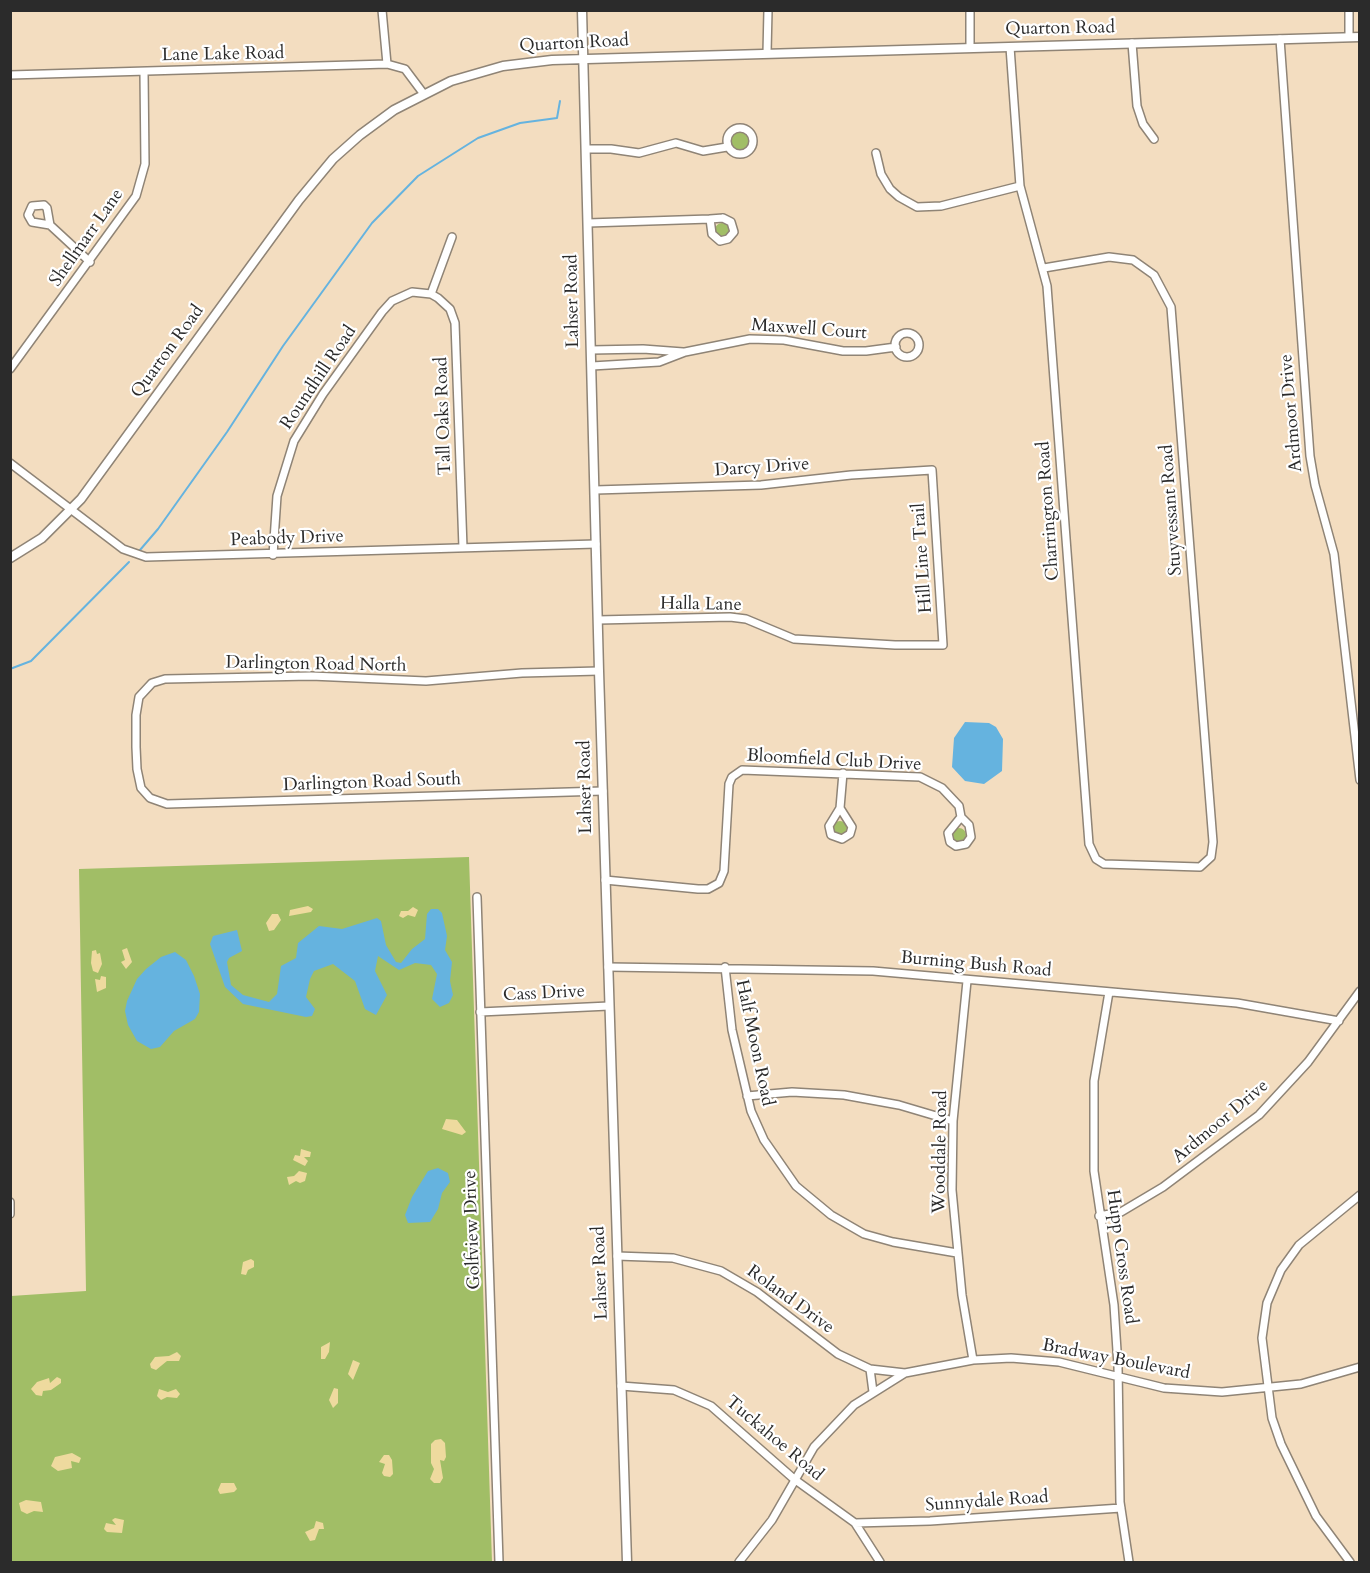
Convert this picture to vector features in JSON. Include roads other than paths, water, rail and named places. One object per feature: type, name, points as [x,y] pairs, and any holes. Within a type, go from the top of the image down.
[{"type":"street","points":[[382,10],[387,64],[405,69],[423,93]]},
{"type":"street","name":"Lahser Road","points":[[582,10],[605,880],[627,1563]]},
{"type":"street","points":[[767,53],[768,10]]},
{"type":"street","points":[[970,10],[970,47]]},
{"type":"street","points":[[1349,10],[1349,37]]},
{"type":"street","name":"Quarton Road","points":[[10,558],[42,538],[71,510],[104,469],[310,185],[360,135],[423,93],[492,68],[535,61],[583,58],[1359,37]]},
{"type":"street","name":"Ardmoor Drive","points":[[1280,39],[1310,456],[1315,485],[1334,554],[1359,780]]},
{"type":"street","points":[[1132,43],[1137,106],[1143,124],[1154,138]]},
{"type":"street","name":"Charrington Road","points":[[1010,46],[1020,186],[1044,268],[1089,844],[1096,859],[1104,864],[1192,868],[1208,862]]},
{"type":"street","name":"Lane Lake Road","points":[[10,75],[387,64]]},
{"type":"street","name":"Shellmarr Lane","points":[[10,369],[136,196],[142,179],[146,152],[144,72]]},
{"type":"street","points":[[586,149],[611,149],[639,153],[676,143],[703,151],[727,147]]},
{"type":"street","points":[[876,153],[881,174],[890,189],[917,207],[941,206],[1020,186]]},
{"type":"street","points":[[588,223],[710,219]]},
{"type":"street","points":[[50,225],[90,262]]},
{"type":"street","points":[[431,294],[452,237]]},
{"type":"street","name":"Stuyvessant Road","points":[[1044,268],[1097,258],[1126,258],[1147,269],[1161,284],[1169,299],[1174,328],[1212,832],[1213,852],[1208,862]]},
{"type":"street","name":"Roundhill Road","points":[[273,555],[281,478],[294,441],[311,412],[392,301],[412,292],[431,294]]},
{"type":"street","name":"Tall Oaks Road","points":[[431,294],[445,303],[455,322],[463,548]]},
{"type":"street","name":"Maxwell Court","points":[[592,366],[659,362],[685,352],[738,340],[793,341],[843,351],[896,347]]},
{"type":"street","name":"Maxwell Court","points":[[591,350],[643,349],[685,352]]},
{"type":"street","name":"Peabody Drive","points":[[10,463],[123,549],[146,557],[596,544]]},
{"type":"street","name":"Darcy Drive","points":[[595,490],[761,485],[851,475],[932,470]]},
{"type":"street","name":"Hill Line Trail","points":[[932,470],[943,645]]},
{"type":"street","name":"Halla Lane","points":[[598,620],[730,617],[746,619],[794,639],[895,645],[943,645]]},
{"type":"street","name":"Darlington Road North","points":[[146,794],[137,769],[136,715],[142,692],[158,681],[311,676],[426,681],[522,673],[599,671]]},
{"type":"street","name":"Bloomfield Club Drive","points":[[605,880],[686,889],[714,886],[723,879],[729,784],[736,772],[748,769],[910,776],[928,780],[948,792],[959,806],[961,817]]},
{"type":"street","points":[[840,808],[843,773]]},
{"type":"street","name":"Darlington Road South","points":[[146,794],[160,802],[174,804],[603,791]]},
{"type":"street","name":"Golfview Drive","points":[[477,897],[499,1563]]},
{"type":"street","name":"Burning Bush Road","points":[[608,967],[843,969],[1237,1003],[1339,1021]]},
{"type":"street","name":"Half Moon Road","points":[[725,967],[732,1030],[747,1096],[764,1140],[796,1186],[822,1209],[852,1227],[877,1238],[957,1253]]},
{"type":"street","name":"Wooddale Road","points":[[967,981],[953,1121],[952,1190],[957,1253],[973,1360]]},
{"type":"street","name":"Ardmoor Drive","points":[[1099,1216],[1120,1212],[1147,1197],[1234,1136],[1293,1079],[1339,1021],[1359,991]]},
{"type":"street","name":"Hupp Cross Road","points":[[1109,992],[1094,1081],[1094,1161],[1099,1216],[1114,1305],[1119,1377],[1121,1508],[1129,1563]]},
{"type":"street","name":"Cass Drive","points":[[480,1012],[609,1006]]},
{"type":"street","points":[[747,1096],[792,1092],[844,1095],[899,1105],[953,1121]]},
{"type":"street","points":[[1350,1563],[1316,1516],[1289,1464],[1276,1431],[1262,1338],[1273,1287],[1299,1245],[1359,1196]]},
{"type":"street","points":[[10,1202],[10,1214]]},
{"type":"street","name":"Roland Drive","points":[[617,1256],[674,1258],[721,1271],[765,1298],[837,1354],[870,1370],[905,1374]]},
{"type":"street","name":"Bradway Boulevard","points":[[739,1563],[772,1520],[794,1479],[821,1439],[854,1405],[905,1374],[973,1360],[1042,1360],[1187,1391],[1268,1389],[1314,1381],[1359,1367]]},
{"type":"street","points":[[870,1370],[873,1392]]},
{"type":"street","name":"Tuckahoe Road","points":[[621,1386],[663,1388],[697,1398],[724,1416],[794,1479],[855,1523],[880,1563]]},
{"type":"street","name":"Sunnydale Road","points":[[855,1523],[930,1521],[1121,1508]]},
{"type":"water","points":[[965,722],[989,723],[996,727],[1003,739],[1002,771],[984,784],[965,781],[952,767],[954,738]]},
{"type":"water","points":[[431,909],[438,909],[442,913],[447,936],[445,950],[452,962],[450,981],[453,995],[449,1003],[440,1007],[432,999],[437,974],[431,965],[415,963],[399,970],[378,956],[375,971],[387,995],[376,1015],[365,1009],[355,981],[333,964],[314,971],[310,979],[306,997],[315,1009],[312,1016],[306,1017],[243,1004],[225,987],[210,944],[213,936],[237,930],[242,951],[229,958],[227,962],[231,985],[243,995],[269,1002],[277,994],[281,966],[296,958],[298,943],[319,926],[342,929],[377,918],[381,921],[386,945],[396,962],[401,963],[412,949],[425,939],[427,914]]},
{"type":"water","points":[[175,952],[186,960],[194,976],[200,994],[199,1012],[195,1019],[174,1031],[160,1047],[151,1049],[137,1041],[128,1025],[125,1011],[127,1001],[137,979],[146,969],[161,957]]},
{"type":"water","points":[[438,1168],[448,1173],[450,1182],[442,1193],[438,1209],[430,1222],[408,1223],[405,1215],[412,1197],[428,1171]]},
{"type":"waterway","points":[[140,550],[158,529],[227,432],[283,346],[372,223],[418,176],[478,138],[520,123],[557,118],[560,101]]},
{"type":"waterway","points":[[10,669],[31,661],[129,562]]}]
